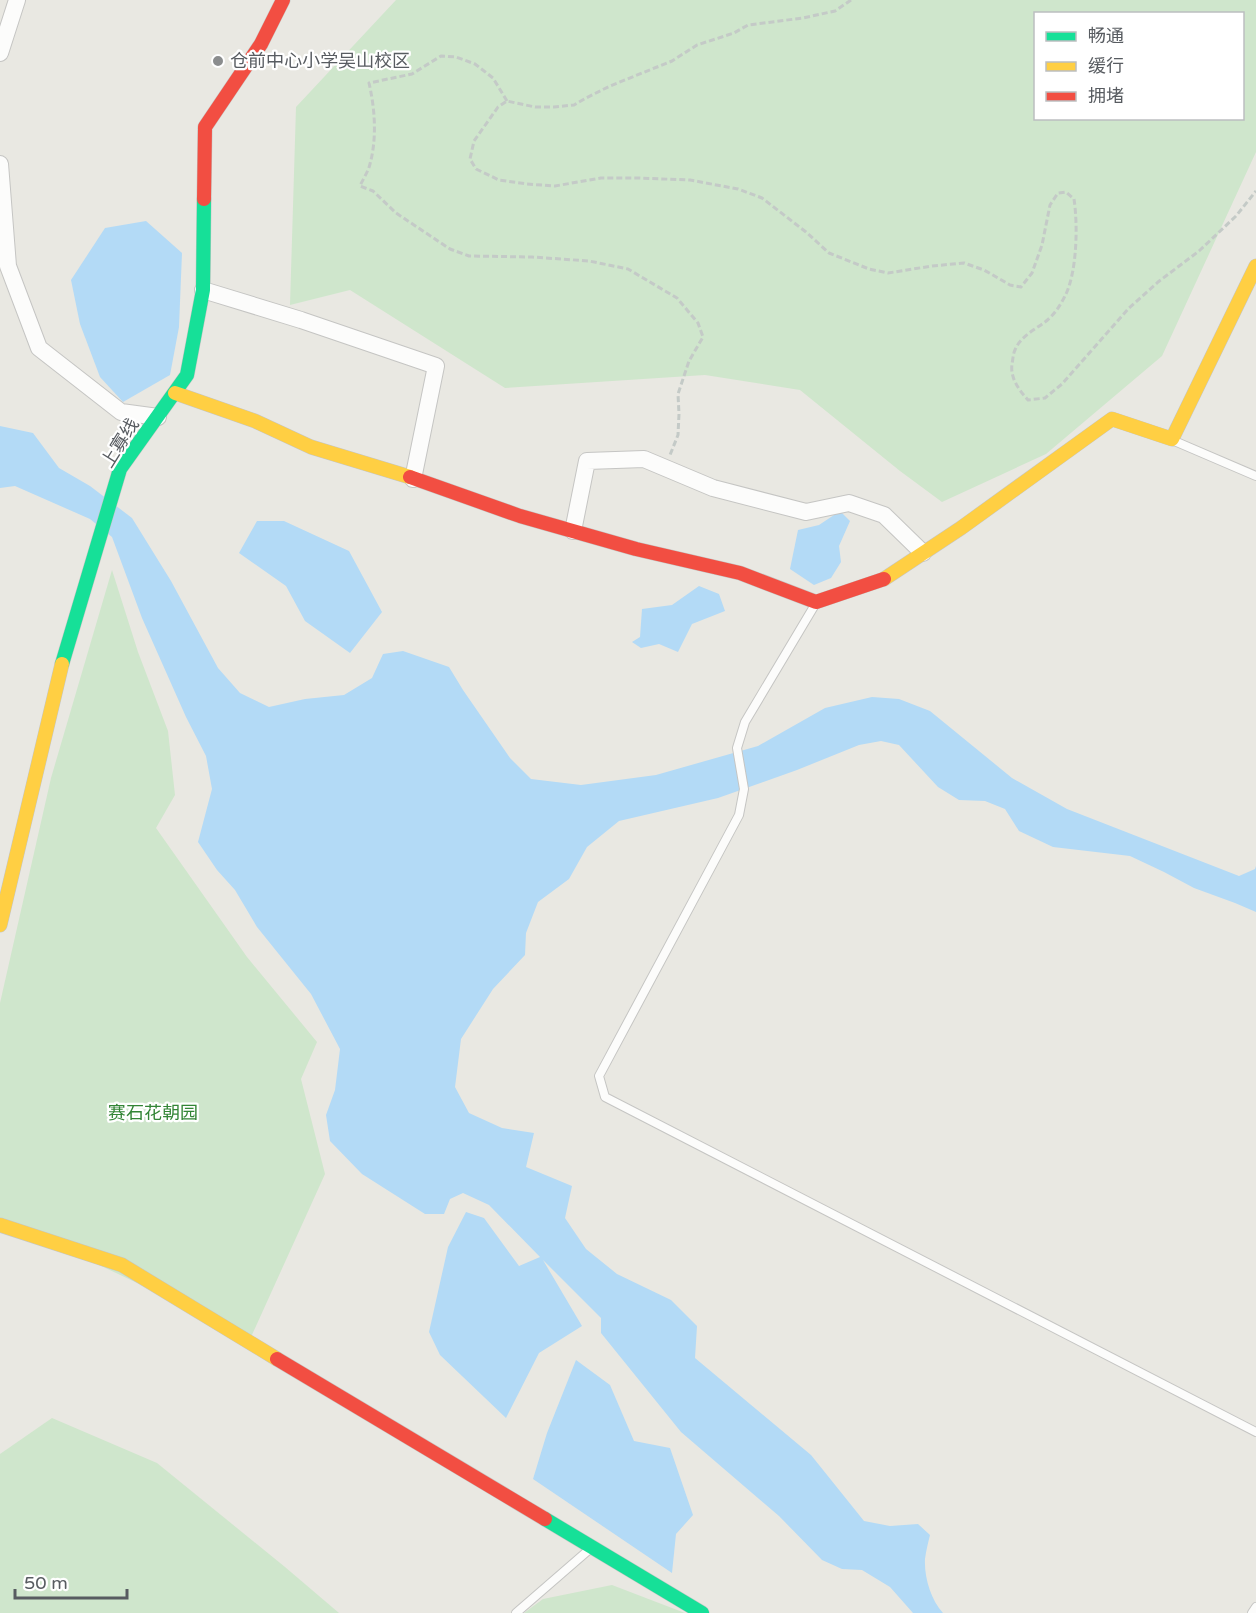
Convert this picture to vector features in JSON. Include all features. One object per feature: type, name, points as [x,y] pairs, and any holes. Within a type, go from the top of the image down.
[{"type":"street","points":[[0,52],[17,0]]},
{"type":"street","name":"上寡线","points":[[0,925],[59,673],[120,470],[188,375],[203,290],[205,127],[261,44],[283,0]]},
{"type":"street","points":[[0,164],[8,266],[39,348],[121,412],[158,417]]},
{"type":"street","points":[[175,393],[255,421],[311,447],[520,516],[636,549],[740,573],[816,602],[883,580],[961,528],[1112,419],[1172,439],[1256,266]]},
{"type":"street","points":[[203,290],[301,320],[436,366],[413,479]]},
{"type":"street","points":[[573,531],[587,461],[644,459],[713,488],[806,512],[849,503],[884,515],[923,553]]},
{"type":"street","points":[[0,1225],[122,1265],[702,1613]]},
{"type":"lane","points":[[1172,439],[1256,476]]},
{"type":"lane","points":[[816,602],[745,723],[737,748],[744,789],[739,816],[599,1076],[605,1097],[1256,1432]]},
{"type":"lane","points":[[516,1613],[591,1548]]},
{"type":"lane","points":[[1252,1613],[1256,1607]]},
{"type":"path","points":[[851,0],[835,11],[748,26],[697,45],[672,61],[574,105],[535,107],[507,101],[498,107],[474,141],[470,159],[476,169],[499,180],[527,184],[555,186],[601,178],[638,178],[690,180],[738,189],[762,198],[829,253],[869,269],[888,273],[964,263],[984,270],[1010,285],[1021,287],[1032,273],[1042,245],[1050,205],[1058,193],[1066,192],[1074,200],[1076,215],[1072,276],[1058,308],[1047,320],[1021,340],[1014,350],[1011,371],[1017,388],[1029,400],[1045,398],[1062,384],[1129,308],[1158,282],[1199,251],[1236,216],[1256,191]]},
{"type":"path","points":[[507,101],[493,78],[475,64],[456,57],[441,56],[412,74],[369,83],[373,102],[374,141],[370,165],[360,186],[373,191],[396,213],[450,249],[469,256],[589,261],[628,269],[677,298],[698,323],[703,337],[689,361],[678,394],[678,435],[664,468]]},
{"type":"green space","points":[[396,0],[1256,0],[1256,152],[1162,356],[1046,454],[942,502],[800,390],[705,375],[505,388],[350,290],[290,305],[296,107]]},
{"type":"green space","name":"赛石花朝园","points":[[112,570],[138,652],[168,731],[175,795],[156,828],[247,957],[317,1042],[301,1079],[325,1174],[251,1337],[0,1218],[0,1003],[51,778]]},
{"type":"green space","points":[[52,1418],[157,1463],[339,1613],[0,1613],[0,1454]]},
{"type":"green space","points":[[612,1585],[685,1613],[524,1613],[543,1599]]},
{"type":"water","points":[[146,221],[182,253],[179,327],[170,375],[123,402],[100,377],[80,324],[71,280],[105,228]]},
{"type":"water","points":[[0,426],[33,433],[59,468],[90,486],[132,518],[171,581],[218,668],[240,693],[269,707],[305,699],[344,695],[372,678],[383,654],[403,651],[449,667],[510,758],[531,779],[581,785],[656,775],[758,746],[825,708],[872,697],[899,699],[930,711],[1012,778],[1067,809],[1239,876],[1255,869],[1256,866],[1256,912],[1194,888],[1130,856],[1053,847],[1019,831],[1005,809],[985,801],[959,800],[938,787],[899,745],[881,741],[859,745],[718,798],[619,821],[587,847],[569,879],[538,902],[526,933],[525,955],[493,989],[461,1039],[455,1087],[469,1113],[502,1128],[534,1133],[526,1167],[572,1186],[565,1218],[586,1249],[617,1274],[671,1300],[697,1326],[695,1358],[811,1455],[864,1521],[890,1526],[918,1524],[930,1535],[925,1559],[926,1573],[929,1588],[943,1613],[913,1613],[890,1587],[862,1570],[842,1569],[822,1560],[779,1516],[681,1432],[601,1333],[601,1318],[543,1260],[582,1326],[539,1353],[506,1418],[440,1355],[429,1332],[448,1247],[466,1212],[484,1218],[519,1266],[540,1257],[489,1205],[463,1193],[450,1199],[444,1214],[425,1214],[362,1174],[330,1141],[326,1115],[335,1090],[340,1049],[311,994],[257,927],[235,890],[217,870],[198,842],[212,789],[206,756],[142,618],[112,537],[90,519],[15,486],[0,488]]},
{"type":"water","points":[[840,511],[850,521],[839,546],[841,562],[831,578],[814,585],[790,569],[798,530],[819,525]]},
{"type":"water","points":[[257,521],[284,521],[349,551],[382,612],[350,653],[305,621],[286,586],[239,553]]},
{"type":"water","points":[[699,586],[719,594],[725,611],[692,624],[678,652],[659,644],[641,648],[632,642],[640,637],[642,609],[672,605]]},
{"type":"water","points":[[576,1360],[610,1385],[634,1441],[670,1448],[693,1515],[676,1534],[672,1573],[533,1479],[547,1433]]},
{"type":"traffic: fast","points":[[62,664],[120,469],[187,375],[203,290],[204,199]]},
{"type":"traffic: fast","points":[[545,1519],[702,1613]]},
{"type":"traffic: slow","points":[[884,579],[961,528],[1112,419],[1172,439],[1256,266]]},
{"type":"traffic: slow","points":[[175,393],[255,421],[311,447],[410,477]]},
{"type":"traffic: slow","points":[[0,925],[62,664]]},
{"type":"traffic: slow","points":[[0,1225],[122,1265],[277,1359]]},
{"type":"traffic: jam","points":[[204,199],[205,127],[261,44],[283,0]]},
{"type":"traffic: jam","points":[[410,477],[520,516],[636,549],[740,573],[816,602],[884,579]]},
{"type":"traffic: jam","points":[[277,1359],[545,1519]]},
{"type":"place","name":"仓前中心小学吴山校区","points":[[218,61]]}]
